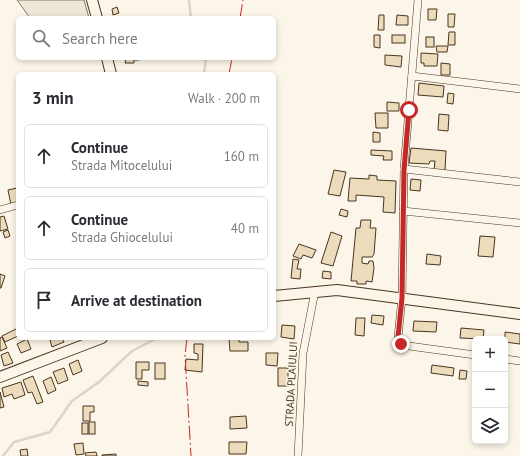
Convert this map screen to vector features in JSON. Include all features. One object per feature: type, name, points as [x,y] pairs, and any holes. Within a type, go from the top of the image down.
[{"type":"main road","points":[[92,0],[96,16]]},
{"type":"main road","points":[[108,60],[110,72]]},
{"type":"main road","points":[[276,296],[337,290],[520,314]]},
{"type":"main road","points":[[0,377],[82,341]]},
{"type":"street","points":[[418,0],[404,170],[402,298],[398,337],[401,344],[472,355]]},
{"type":"street","points":[[412,76],[520,90]]},
{"type":"street","points":[[404,170],[520,182]]},
{"type":"street","points":[[0,210],[16,206]]},
{"type":"street","points":[[403,211],[520,223]]},
{"type":"street","name":"STRADA PLAIULUI","points":[[298,456],[302,353],[315,291]]},
{"type":"street","points":[[508,359],[520,361]]},
{"type":"shaded area","points":[[17,0],[84,0],[88,16],[29,16]]},
{"type":"building","points":[[117,7],[119,13],[113,15],[112,9]]},
{"type":"building","points":[[428,9],[437,9],[436,20],[428,20]]},
{"type":"building","points":[[448,14],[455,14],[454,27],[448,27]]},
{"type":"building","points":[[379,15],[384,15],[384,30],[378,30]]},
{"type":"building","points":[[397,15],[408,16],[408,25],[396,25]]},
{"type":"building","points":[[449,32],[455,32],[455,45],[448,45]]},
{"type":"building","points":[[374,35],[380,35],[380,48],[374,47]]},
{"type":"building","points":[[392,35],[405,35],[405,43],[392,43]]},
{"type":"building","points":[[426,37],[434,37],[434,47],[426,47]]},
{"type":"building","points":[[436,46],[448,46],[447,52],[437,52]]},
{"type":"building","points":[[421,53],[438,54],[437,66],[424,66],[424,63],[421,63]]},
{"type":"building","points":[[385,55],[402,56],[401,67],[385,65]]},
{"type":"building","points":[[126,60],[134,60],[134,63],[125,63]]},
{"type":"building","points":[[441,63],[450,64],[450,75],[441,75]]},
{"type":"building","points":[[419,83],[444,86],[443,97],[418,95]]},
{"type":"building","points":[[448,93],[454,94],[453,104],[447,103]]},
{"type":"building","points":[[387,102],[399,103],[399,111],[387,111]]},
{"type":"building","points":[[375,113],[388,113],[388,128],[376,128]]},
{"type":"building","points":[[439,114],[449,115],[448,131],[438,130]]},
{"type":"building","points":[[373,132],[380,133],[380,142],[373,142]]},
{"type":"building","points":[[411,148],[446,151],[445,171],[434,170],[435,161],[430,161],[429,164],[409,163]]},
{"type":"building","points":[[371,150],[392,151],[392,160],[383,160],[384,156],[371,155]]},
{"type":"building","points":[[334,170],[346,172],[340,196],[328,194]]},
{"type":"building","points":[[369,175],[377,176],[377,180],[396,181],[395,213],[383,212],[384,197],[356,195],[356,201],[348,201],[350,178],[369,179]]},
{"type":"building","points":[[411,179],[421,180],[420,191],[410,190]]},
{"type":"building","points":[[16,188],[16,204],[11,205],[8,190]]},
{"type":"building","points":[[341,209],[348,211],[347,217],[339,215]]},
{"type":"building","points":[[4,216],[8,229],[0,231],[0,217]]},
{"type":"building","points":[[361,220],[371,220],[370,228],[376,228],[374,254],[372,257],[362,257],[362,263],[368,264],[369,261],[373,261],[374,268],[372,282],[366,281],[366,284],[357,284],[357,281],[351,281],[356,228],[360,228]]},
{"type":"building","points":[[8,230],[10,236],[5,238],[3,232]]},
{"type":"building","points":[[331,232],[342,236],[333,266],[321,263]]},
{"type":"building","points":[[480,236],[495,237],[493,257],[478,256]]},
{"type":"building","points":[[299,244],[316,250],[312,258],[303,255],[301,259],[293,256]]},
{"type":"building","points":[[427,254],[441,256],[440,265],[426,264]]},
{"type":"building","points":[[293,259],[299,260],[297,269],[301,269],[300,279],[291,278]]},
{"type":"building","points":[[323,271],[331,272],[331,279],[322,278]]},
{"type":"building","points":[[0,274],[5,276],[1,288],[0,288]]},
{"type":"building","points":[[372,315],[384,316],[383,325],[371,323]]},
{"type":"building","points":[[356,318],[365,318],[364,336],[355,335]]},
{"type":"building","points":[[414,321],[437,322],[436,332],[413,331]]},
{"type":"building","points":[[282,325],[295,326],[294,339],[281,337]]},
{"type":"building","points":[[461,328],[484,330],[483,336],[472,336],[472,339],[460,338]]},
{"type":"building","points":[[16,329],[16,337],[5,342],[2,336]]},
{"type":"building","points":[[505,332],[520,334],[520,344],[508,342],[508,336],[505,336]]},
{"type":"building","points":[[2,337],[7,348],[0,351],[0,338]]},
{"type":"building","points":[[27,340],[31,349],[21,353],[17,344]]},
{"type":"building","points":[[50,340],[63,340],[64,342],[52,347]]},
{"type":"building","points":[[229,340],[248,342],[248,351],[230,351]]},
{"type":"building","points":[[194,344],[203,344],[202,372],[185,370],[186,359],[198,360],[198,354],[194,353]]},
{"type":"building","points":[[8,352],[13,363],[4,366],[1,355]]},
{"type":"building","points":[[266,353],[278,353],[277,366],[266,365]]},
{"type":"building","points":[[78,360],[82,371],[73,375],[69,364]]},
{"type":"building","points":[[136,362],[149,362],[149,370],[142,370],[142,379],[136,379]]},
{"type":"building","points":[[155,363],[165,363],[165,379],[155,379]]},
{"type":"building","points":[[432,365],[454,368],[453,376],[431,373]]},
{"type":"building","points":[[64,368],[68,380],[58,384],[53,372]]},
{"type":"building","points":[[278,368],[288,368],[288,386],[278,386]]},
{"type":"building","points":[[460,370],[467,371],[466,379],[459,379]]},
{"type":"building","points":[[33,376],[43,402],[37,404],[32,392],[28,393],[23,380]]},
{"type":"building","points":[[51,377],[56,390],[48,394],[43,381]]},
{"type":"building","points":[[138,381],[148,382],[148,386],[138,385]]},
{"type":"building","points":[[21,382],[25,395],[14,399],[12,394],[4,397],[2,388]]},
{"type":"building","points":[[0,392],[4,407],[0,408]]},
{"type":"building","points":[[83,406],[94,406],[94,412],[90,412],[90,421],[83,421]]},
{"type":"building","points":[[246,416],[247,428],[230,429],[230,417]]},
{"type":"building","points":[[89,422],[95,422],[95,434],[89,434]]},
{"type":"building","points":[[82,423],[88,423],[88,434],[82,434]]},
{"type":"building","points":[[229,442],[247,442],[246,454],[229,454]]},
{"type":"building","points":[[83,443],[84,454],[76,455],[74,444]]},
{"type":"building","points":[[27,449],[28,456],[21,456],[20,450]]},
{"type":"building","points":[[96,452],[97,456],[86,456],[85,453]]},
{"type":"building","points":[[116,454],[116,456],[102,456],[102,455]]},
{"type":"waterway","points":[[189,0],[191,16]]},
{"type":"waterway","points":[[204,72],[206,60]]},
{"type":"waterway","points":[[3,456],[14,442],[50,432],[72,401],[99,382],[132,351],[153,340]]},
{"type":"power","points":[[240,16],[243,0]]},
{"type":"power","points":[[229,72],[232,60]]},
{"type":"power","points":[[187,340],[185,355],[191,456]]},
{"type":"route","points":[[401,344],[398,337],[402,298],[404,170],[409,110]]}]
